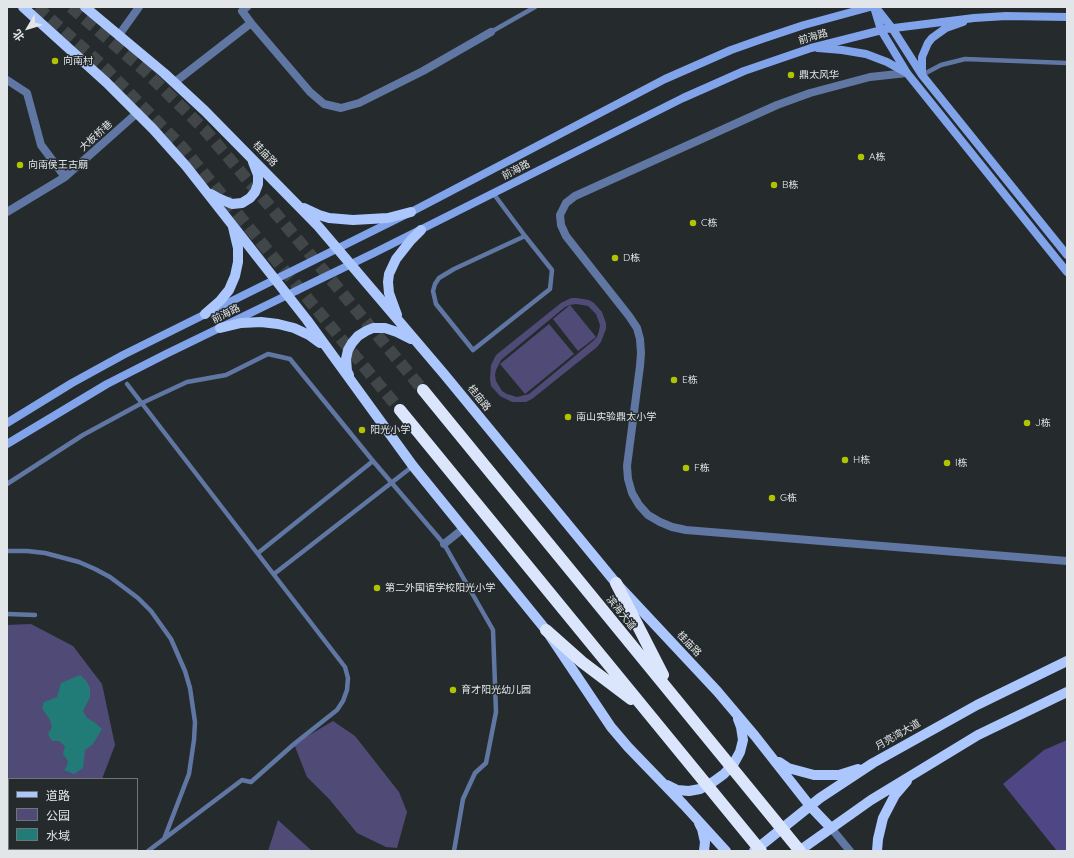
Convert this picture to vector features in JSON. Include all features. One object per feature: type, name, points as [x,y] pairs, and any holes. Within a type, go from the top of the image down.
[{"type":"highway","name":"滨海大道","points":[[423,390],[799,851]]},
{"type":"highway","points":[[400,410],[761,851]]},
{"type":"highway","points":[[616,583],[677,700]]},
{"type":"highway","points":[[546,630],[582,662],[633,700],[653,718]]},
{"type":"main road","points":[[23,7],[137,112],[171,148],[206,190],[276,279],[413,466],[546,630],[612,727],[628,747],[695,816],[726,851]]},
{"type":"main road","name":"桂庙路","points":[[85,7],[175,82],[294,201],[338,249],[444,374],[616,583],[737,714],[810,806],[830,828]]},
{"type":"main road","name":"前海路","points":[[7,423],[72,383],[123,355],[411,212],[666,79],[730,50],[804,25],[870,7]]},
{"type":"main road","points":[[874,7],[892,28],[922,75],[1067,255]]},
{"type":"main road","points":[[874,7],[881,30],[906,73],[1067,272]]},
{"type":"main road","name":"前海路","points":[[7,444],[107,384],[421,230],[683,98],[744,71],[811,48],[892,28],[974,18],[1006,16],[1067,16]]},
{"type":"main road","points":[[922,75],[922,57],[924,50],[932,38],[946,28],[974,18]]},
{"type":"main road","points":[[811,48],[842,50],[866,54],[887,62],[906,73]]},
{"type":"main road","points":[[206,190],[218,198],[232,204],[242,203],[250,198],[255,192],[258,184],[258,175],[255,165],[249,155]]},
{"type":"main road","points":[[294,201],[318,215],[341,220],[388,218],[411,212]]},
{"type":"main road","points":[[205,314],[220,301],[229,290],[237,269],[238,248],[235,232],[227,217]]},
{"type":"main road","points":[[405,329],[392,304],[388,282],[396,259],[421,230]]},
{"type":"main road","points":[[220,328],[242,323],[261,322],[294,328],[309,335],[334,357]]},
{"type":"main road","points":[[354,385],[347,371],[346,359],[348,350],[358,336],[373,328],[385,328],[415,341]]},
{"type":"main road","name":"月亮湾大道","points":[[754,851],[820,798],[872,763],[977,705],[1067,662]]},
{"type":"main road","points":[[799,851],[830,828],[914,773],[978,735],[1067,692]]},
{"type":"main road","points":[[665,785],[677,790],[700,789],[724,774],[734,763],[740,752],[743,740],[737,714]]},
{"type":"main road","points":[[767,751],[788,768],[814,775],[839,775],[852,772],[872,763]]},
{"type":"main road","points":[[877,851],[883,818],[895,796],[914,773]]},
{"type":"main road","points":[[695,816],[702,829],[705,842],[704,851]]},
{"type":"street","points":[[118,35],[139,7]]},
{"type":"street","points":[[247,7],[242,11],[310,92],[324,104],[341,108],[359,103],[423,71],[491,32]]},
{"type":"street","points":[[175,82],[251,23]]},
{"type":"street","points":[[906,73],[870,76],[778,105],[575,196],[566,203],[560,215],[561,225],[566,236],[629,316],[637,328],[640,339],[640,366],[627,466],[628,479],[632,493],[639,505],[648,515],[672,527],[686,530],[1067,561]]},
{"type":"street","points":[[7,80],[28,93],[41,145],[65,177]]},
{"type":"street","name":"大板桥巷","points":[[7,212],[65,177],[137,112]]},
{"type":"street","points":[[444,544],[464,528]]},
{"type":"street","points":[[830,828],[850,851]]},
{"type":"lane","points":[[491,32],[535,7]]},
{"type":"lane","points":[[922,75],[941,65],[965,59],[1067,63]]},
{"type":"lane","points":[[493,193],[526,236],[552,270],[550,289],[473,350],[436,304],[433,291],[435,284],[439,278],[454,269],[526,236]]},
{"type":"lane","points":[[7,484],[83,435],[142,403],[187,382],[226,375],[268,354],[290,359],[373,461],[444,544],[493,630],[496,712],[486,763],[475,774],[463,798],[454,851]]},
{"type":"lane","points":[[127,384],[345,667],[348,678],[347,690],[343,701],[337,710],[294,744],[251,782],[242,780],[148,851]]},
{"type":"lane","points":[[258,553],[373,461]]},
{"type":"lane","points":[[274,574],[413,466]]},
{"type":"lane","points":[[7,551],[45,553],[79,562],[95,569],[115,580],[138,598],[151,611],[171,639],[185,671],[190,688],[194,711],[194,740],[189,774],[164,839]]},
{"type":"lane","points":[[7,614],[36,615]]},
{"type":"green space","points":[[571,298],[577,298],[589,300],[594,303],[602,312],[606,323],[606,329],[601,342],[597,347],[532,399],[526,402],[512,402],[500,396],[491,386],[490,379],[491,365],[496,355],[561,303]],"holes":[[[576,304],[588,306],[596,314],[600,325],[597,337],[529,394],[517,397],[502,391],[496,381],[495,375],[501,360],[565,307]]]},
{"type":"green space","points":[[570,305],[596,337],[578,351],[553,319]]},
{"type":"green space","points":[[549,324],[574,354],[525,394],[500,364]]},
{"type":"green space","points":[[31,624],[73,646],[102,684],[115,745],[102,778],[8,778],[8,835],[7,835],[7,625]]},
{"type":"green space","points":[[333,721],[355,736],[399,792],[407,812],[397,848],[386,847],[357,833],[330,800],[307,777],[294,744]]},
{"type":"green space","points":[[278,820],[312,851],[268,851]]},
{"type":"shaded area","points":[[1067,740],[1067,851],[1057,851],[1003,784],[1044,750]]},
{"type":"water","points":[[80,675],[87,682],[90,688],[90,697],[83,711],[87,718],[102,729],[93,744],[85,750],[83,768],[74,774],[64,770],[68,761],[63,754],[65,746],[59,741],[52,741],[48,734],[52,727],[50,720],[42,708],[44,702],[57,697],[61,683]]},
{"type":"tunnel","points":[[37,7],[102,65],[183,148],[400,410]]},
{"type":"tunnel","points":[[71,7],[145,71],[204,129],[423,390]]},
{"type":"place","name":"向南村","points":[[55,61]]},
{"type":"place","name":"鼎太风华","points":[[791,75]]},
{"type":"place","name":"A栋","points":[[861,157]]},
{"type":"place","name":"向南侯王古廟","points":[[20,165]]},
{"type":"place","name":"B栋","points":[[774,185]]},
{"type":"place","name":"C栋","points":[[693,223]]},
{"type":"place","name":"D栋","points":[[615,258]]},
{"type":"place","name":"E栋","points":[[674,380]]},
{"type":"place","name":"南山实验鼎太小学","points":[[568,417]]},
{"type":"place","name":"J栋","points":[[1027,423]]},
{"type":"place","name":"阳光小学","points":[[362,430]]},
{"type":"place","name":"H栋","points":[[845,460]]},
{"type":"place","name":"I栋","points":[[947,463]]},
{"type":"place","name":"F栋","points":[[686,468]]},
{"type":"place","name":"G栋","points":[[772,498]]},
{"type":"place","name":"第二外国语学校阳光小学","points":[[377,588]]},
{"type":"place","name":"育才阳光幼儿园","points":[[453,690]]}]
